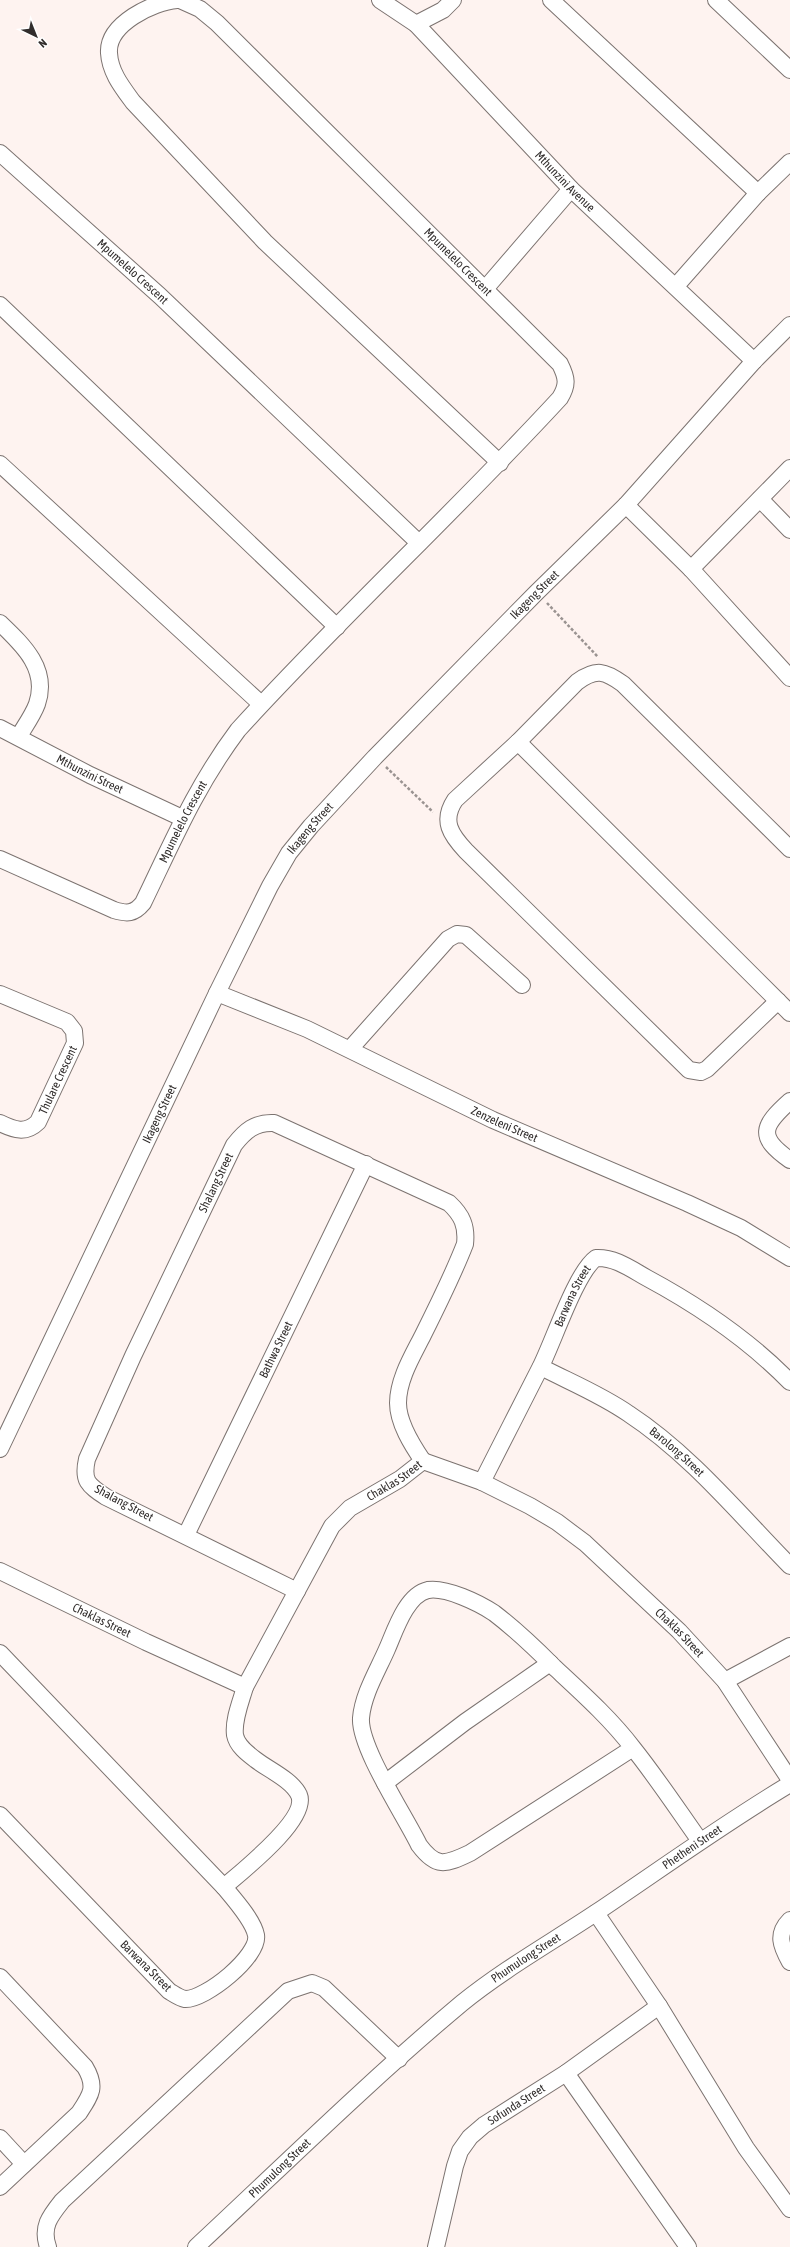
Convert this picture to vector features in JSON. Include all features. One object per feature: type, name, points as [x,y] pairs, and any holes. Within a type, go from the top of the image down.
[{"type":"street","points":[[177,0],[156,3],[130,18],[112,39],[108,52],[112,69],[118,83],[133,102],[265,242],[500,463]]},
{"type":"street","name":"Mpumelelo Crescent","points":[[0,858],[114,910],[132,913],[143,903],[182,818],[219,755],[238,730],[261,704],[500,463],[560,398],[567,382],[560,364],[216,23],[200,9],[180,0]]},
{"type":"street","name":"Mthunzini Avenue","points":[[380,0],[416,24],[571,189],[676,286],[754,361]]},
{"type":"street","points":[[416,24],[443,10],[453,0]]},
{"type":"street","points":[[551,0],[758,194]]},
{"type":"street","points":[[716,0],[790,70]]},
{"type":"street","name":"Mpumelelo Crescent","points":[[0,153],[160,296],[419,543]]},
{"type":"street","points":[[676,286],[758,194],[790,162]]},
{"type":"street","points":[[485,289],[571,189]]},
{"type":"street","points":[[0,305],[337,627]]},
{"type":"street","name":"Ikageng Street","points":[[0,1450],[217,993],[270,886],[289,853],[311,826],[375,757],[536,593],[626,506],[754,361],[790,325]]},
{"type":"street","points":[[0,464],[261,704]]},
{"type":"street","points":[[691,569],[790,468]]},
{"type":"street","points":[[760,499],[790,530]]},
{"type":"street","points":[[626,506],[691,569],[790,678]]},
{"type":"street","points":[[0,623],[28,652],[38,670],[41,680],[40,693],[36,706],[19,736]]},
{"type":"street","points":[[778,1001],[707,1069],[701,1072],[689,1070],[466,851],[451,835],[448,828],[448,813],[455,800],[518,742],[577,682],[587,675],[602,673],[614,678],[790,849]]},
{"type":"street","name":"Mthunzini Street","points":[[0,728],[19,736],[90,775],[182,818]]},
{"type":"street","points":[[518,742],[790,1013]]},
{"type":"street","points":[[350,1049],[448,939],[457,934],[466,935],[522,985]]},
{"type":"street","name":"Zenzeleni Street","points":[[217,993],[307,1029],[493,1120],[688,1202],[741,1228],[790,1258]]},
{"type":"street","name":"Thulare Crescent","points":[[0,994],[67,1022],[76,1036],[75,1043],[38,1122],[31,1129],[24,1131],[0,1123]]},
{"type":"street","points":[[790,1101],[773,1118],[768,1131],[768,1138],[770,1144],[790,1160]]},
{"type":"street","name":"Shalang Street","points":[[297,1591],[95,1490],[85,1477],[84,1472],[87,1458],[133,1356],[234,1145],[251,1128],[264,1122],[274,1123],[449,1203],[458,1212],[466,1232],[465,1244],[458,1263],[408,1367],[400,1392],[398,1404],[411,1445],[423,1461]]},
{"type":"street","name":"Bathwa Street","points":[[186,1535],[366,1164]]},
{"type":"street","name":"Barwana Street","points":[[482,1482],[541,1367],[583,1273],[589,1263],[596,1258],[615,1260],[671,1291],[724,1324],[766,1358],[790,1382]]},
{"type":"street","name":"Barolong Street","points":[[541,1367],[629,1413],[652,1430],[691,1464],[790,1566]]},
{"type":"street","name":"Chaklas Street","points":[[0,1571],[146,1642],[245,1687],[325,1536],[339,1517],[350,1508],[400,1479],[423,1461],[482,1482],[557,1522],[585,1543],[679,1631],[725,1681],[790,1780]]},
{"type":"street","points":[[633,1748],[470,1853],[448,1862],[436,1862],[429,1858],[385,1783],[362,1732],[361,1718],[364,1705],[396,1630],[410,1603],[420,1594],[428,1590],[449,1592],[477,1603],[494,1614],[597,1707],[633,1748],[700,1841]]},
{"type":"street","points":[[725,1681],[790,1646]]},
{"type":"street","name":"Barwana Street","points":[[0,1653],[224,1887],[251,1924],[256,1935],[255,1945],[250,1955],[238,1967],[205,1994],[192,1998],[179,1997],[169,1991],[0,1815]]},
{"type":"street","points":[[385,1783],[465,1722],[550,1663]]},
{"type":"street","points":[[224,1887],[276,1839],[297,1812],[300,1802],[299,1796],[290,1784],[248,1754],[238,1741],[235,1734],[237,1714],[245,1687]]},
{"type":"street","name":"Phetheni Street","points":[[596,1913],[700,1841],[790,1784]]},
{"type":"street","points":[[596,1913],[659,2006],[746,2148],[790,2209]]},
{"type":"street","name":"Phumulong Street","points":[[196,2247],[399,2059],[464,2002],[502,1973],[596,1913]]},
{"type":"street","points":[[790,1920],[783,1927],[780,1938],[790,1962]]},
{"type":"street","points":[[0,1977],[85,2067],[92,2081],[91,2092],[79,2113],[0,2187]]},
{"type":"street","points":[[48,2247],[44,2236],[45,2224],[62,2200],[288,1991],[312,1982],[324,1988],[399,2059]]},
{"type":"street","name":"Sofunda Street","points":[[436,2247],[455,2166],[460,2151],[470,2137],[484,2125],[566,2073],[659,2006]]},
{"type":"street","points":[[566,2073],[688,2247]]},
{"type":"street","points":[[0,2138],[24,2164]]},
{"type":"path","points":[[536,593],[594,651],[614,678]]},
{"type":"path","points":[[375,757],[406,785],[448,828]]}]
